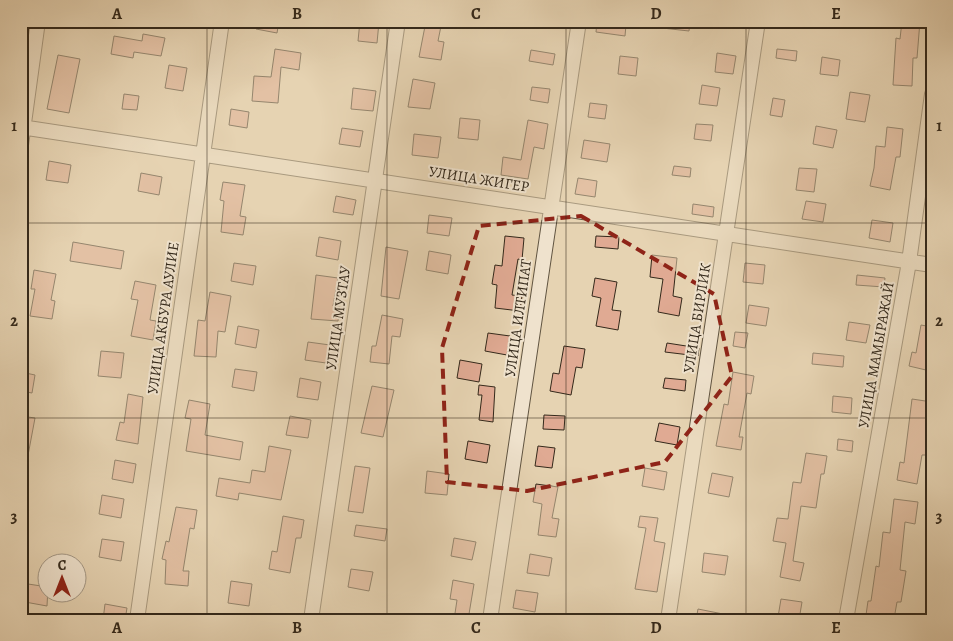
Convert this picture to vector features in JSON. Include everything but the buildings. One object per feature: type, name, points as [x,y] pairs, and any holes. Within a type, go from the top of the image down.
[{"type":"street","points":[[21,145],[38,21]]},
{"type":"street","name":"УЛИЦА АКБУРА АУЛИЕ","points":[[136,620],[222,21]]},
{"type":"street","name":"УЛИЦА МУЗТАУ","points":[[311,620],[398,21]]},
{"type":"street","name":"УЛИЦА ИЛТИПАТ","points":[[490,620],[578,21]]},
{"type":"street","name":"УЛИЦА БИРЛИК","points":[[668,620],[758,21]]},
{"type":"street","name":"УЛИЦА МАМЫРАЖАЙ","points":[[846,620],[909,262],[932,94]]},
{"type":"street","name":"УЛИЦА ЖИГЕР","points":[[22,128],[932,265]]},
{"type":"highlighted area","points":[[581,216],[714,294],[732,376],[665,462],[527,491],[447,482],[442,348],[479,226]]}]
